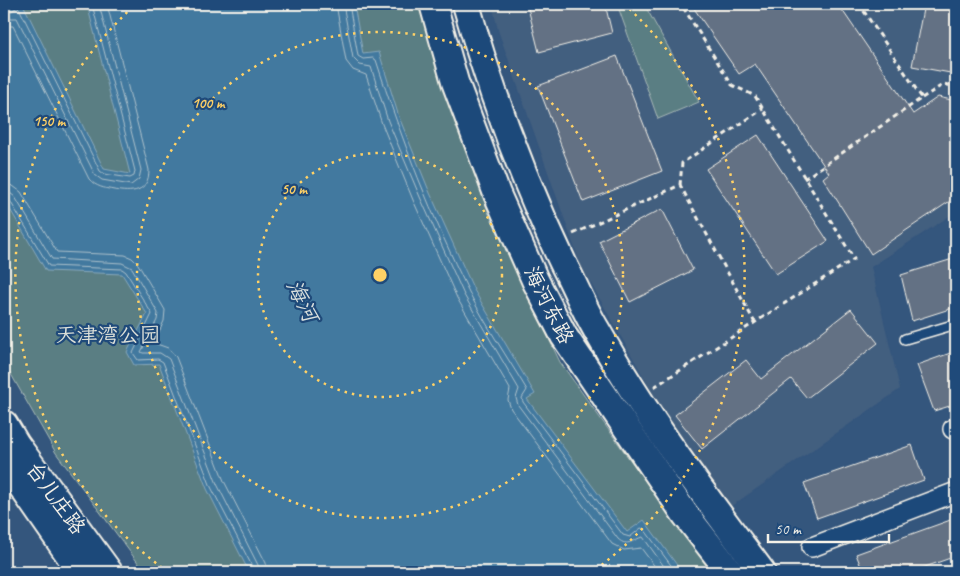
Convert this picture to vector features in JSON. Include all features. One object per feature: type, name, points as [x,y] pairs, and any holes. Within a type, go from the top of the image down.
[{"type":"main road","name":"海河东路","points":[[433,4],[455,82],[497,194],[535,280],[560,328],[615,414],[730,572]]},
{"type":"main road","name":"海河东路","points":[[466,4],[481,58],[515,153],[554,243],[595,328],[651,418],[762,572]]},
{"type":"main road","name":"台儿庄路","points":[[4,424],[16,444],[109,572]]},
{"type":"main road","name":"台儿庄路","points":[[4,461],[81,572]]},
{"type":"street","points":[[812,547],[956,492]]},
{"type":"lane","points":[[905,339],[956,324]]},
{"type":"path","points":[[638,397],[854,259],[755,96],[732,85],[681,4]]},
{"type":"path","points":[[859,4],[922,98]]},
{"type":"path","points":[[804,179],[944,84],[956,87]]},
{"type":"path","points":[[755,323],[680,185],[682,163],[762,109]]},
{"type":"path","points":[[554,243],[680,185]]},
{"type":"shaded area","points":[[492,4],[956,4],[956,212],[871,267],[900,389],[730,507],[659,404],[581,266],[498,30]]},
{"type":"green space","name":"天津湾公园","points":[[4,4],[421,4],[441,83],[489,214],[560,362],[671,517],[713,572],[145,572],[56,453],[4,362]]},
{"type":"green space","points":[[617,4],[644,4],[699,102],[658,119]]},
{"type":"water","name":"海河","points":[[23,4],[104,169],[130,174],[87,4],[358,4],[354,5],[363,54],[379,52],[399,117],[430,193],[474,290],[535,394],[527,399],[627,532],[644,520],[682,572],[249,572],[207,489],[159,364],[134,365],[127,352],[147,314],[122,274],[46,271],[4,199],[4,7]]},
{"type":"building","points":[[527,4],[605,4],[612,33],[539,52]]},
{"type":"building","points":[[691,4],[838,4],[913,114],[938,97],[956,101],[956,197],[871,254],[823,178],[829,173],[755,64],[739,74]]},
{"type":"building","points":[[924,4],[956,4],[956,74],[912,66]]},
{"type":"building","points":[[617,56],[662,171],[583,202],[538,86]]},
{"type":"building","points":[[758,135],[828,241],[776,274],[706,169]]},
{"type":"building","points":[[662,209],[693,270],[630,302],[599,241]]},
{"type":"building","points":[[956,258],[956,307],[912,321],[901,275]]},
{"type":"building","points":[[851,309],[878,343],[807,398],[791,379],[702,449],[675,415],[746,360],[761,379]]},
{"type":"building","points":[[956,351],[956,404],[934,411],[917,365]]},
{"type":"building","points":[[912,445],[924,480],[817,518],[804,483]]},
{"type":"building","points":[[956,518],[956,556],[911,572],[863,572],[856,554]]}]
